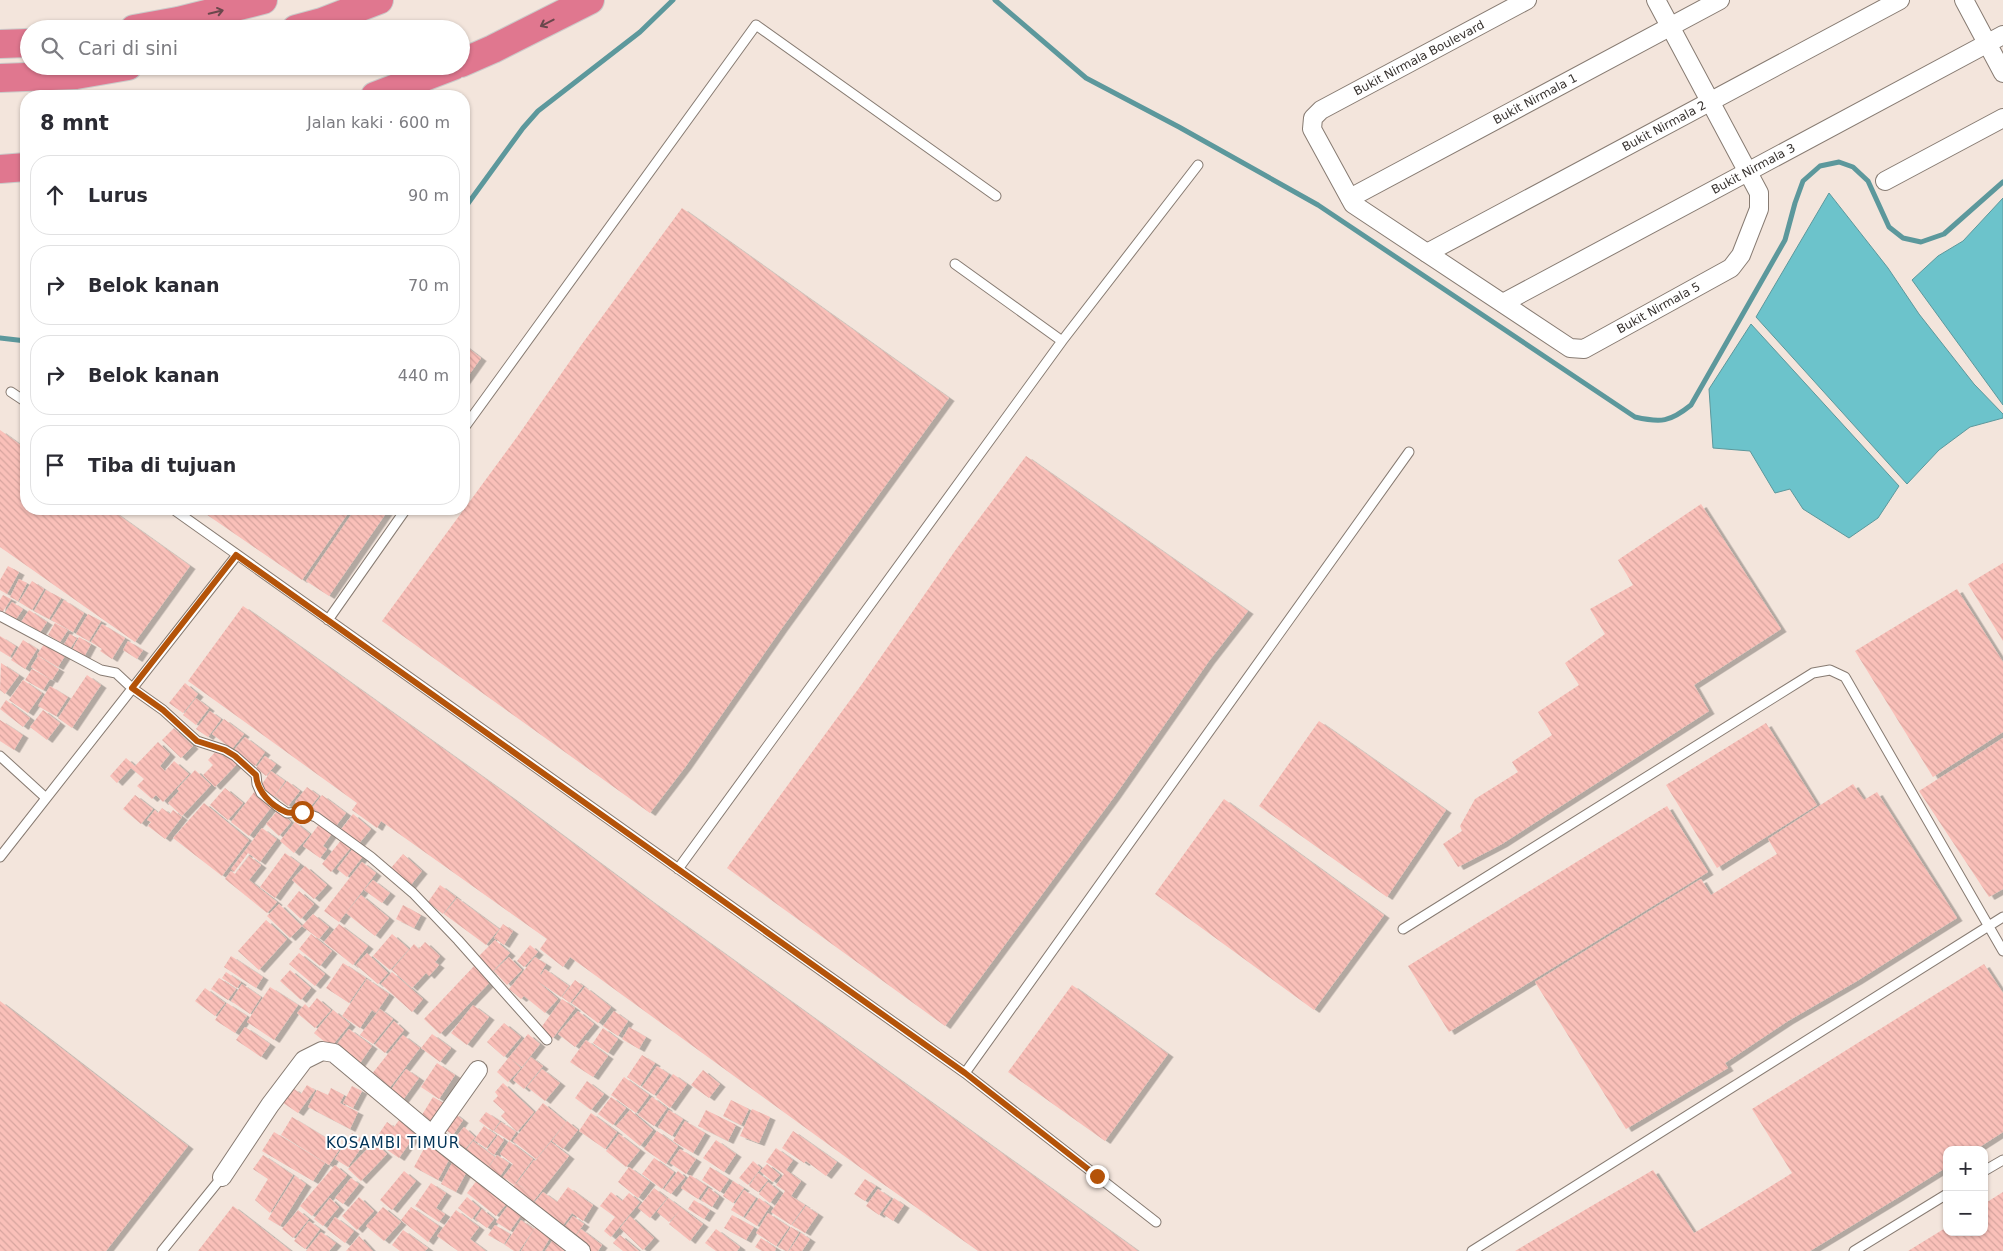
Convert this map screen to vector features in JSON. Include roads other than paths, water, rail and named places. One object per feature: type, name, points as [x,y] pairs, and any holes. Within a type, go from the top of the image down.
[{"type":"highway","points":[[182,20],[263,0]]},
{"type":"highway","points":[[327,20],[379,0]]},
{"type":"highway","points":[[470,59],[493,50],[590,0]]},
{"type":"highway","points":[[0,44],[20,43]]},
{"type":"highway","points":[[0,78],[76,75]]},
{"type":"highway","points":[[390,90],[429,75]]},
{"type":"highway","points":[[0,169],[20,167]]},
{"type":"street","name":"Bukit Nirmala Boulevard","points":[[1350,198],[1312,129],[1313,118],[1321,110],[1527,0]]},
{"type":"street","points":[[1656,0],[1748,172]]},
{"type":"street","name":"Bukit Nirmala 1","points":[[1350,198],[1720,0]]},
{"type":"street","name":"Bukit Nirmala 2","points":[[1427,253],[1900,0]]},
{"type":"street","points":[[1964,0],[2003,73]]},
{"type":"street","name":"Bukit Nirmala 3","points":[[1503,303],[2003,35]]},
{"type":"street","points":[[1885,181],[2003,118]]},
{"type":"street","name":"Bukit Nirmala 5","points":[[1503,303],[1570,348],[1584,349],[1731,268],[1741,255],[1759,209],[1759,193],[1748,172]]},
{"type":"street","points":[[1350,198],[1353,204],[1503,303]]},
{"type":"street","points":[[222,1177],[270,1105],[304,1060],[322,1051],[334,1053],[432,1135],[582,1251]]},
{"type":"street","points":[[432,1135],[478,1070]]},
{"type":"lane","points":[[470,420],[756,24],[996,196]]},
{"type":"lane","points":[[678,869],[1062,342],[1198,165]]},
{"type":"lane","points":[[955,264],[1062,342]]},
{"type":"lane","points":[[11,392],[20,398]]},
{"type":"lane","points":[[965,1073],[1409,452]]},
{"type":"lane","points":[[181,515],[965,1073],[1156,1222]]},
{"type":"lane","points":[[328,620],[402,515]]},
{"type":"lane","points":[[0,856],[236,555]]},
{"type":"lane","points":[[0,616],[101,670],[116,673],[132,688],[163,710],[197,741],[225,750],[235,756],[256,775],[261,793],[286,812],[302,812],[316,817],[371,857],[413,893],[458,940],[547,1040]]},
{"type":"lane","points":[[1403,929],[1813,673],[1830,670],[1845,677],[2003,951]]},
{"type":"lane","points":[[0,756],[46,798]]},
{"type":"lane","points":[[1472,1251],[2003,917]]},
{"type":"lane","points":[[1988,1169],[2003,1160]]},
{"type":"lane","points":[[162,1251],[222,1177]]},
{"type":"lane","points":[[1854,1251],[1943,1196]]},
{"type":"water","points":[[1829,193],[1888,268],[1919,314],[1974,384],[2003,414],[2003,418],[1970,427],[1939,450],[1907,484],[1756,317]]},
{"type":"water","points":[[2003,198],[2003,405],[1912,280],[1938,256],[1963,241]]},
{"type":"water","points":[[1751,324],[1899,486],[1878,518],[1849,538],[1803,509],[1790,489],[1775,493],[1750,451],[1713,448],[1709,389]]},
{"type":"waterway","points":[[470,201],[523,128],[538,111],[640,32],[673,0]]},
{"type":"waterway","points":[[995,0],[1086,78],[1179,127],[1318,205],[1635,417],[1644,419],[1665,420],[1677,415],[1691,405],[1785,240],[1803,181],[1820,166],[1839,162],[1853,167],[1868,181],[1889,227],[1903,238],[1921,242],[1944,234],[2003,182]]},
{"type":"waterway","points":[[0,338],[20,340]]},
{"type":"district","name":"KOSAMBI TIMUR","points":[[393,1143]]}]
